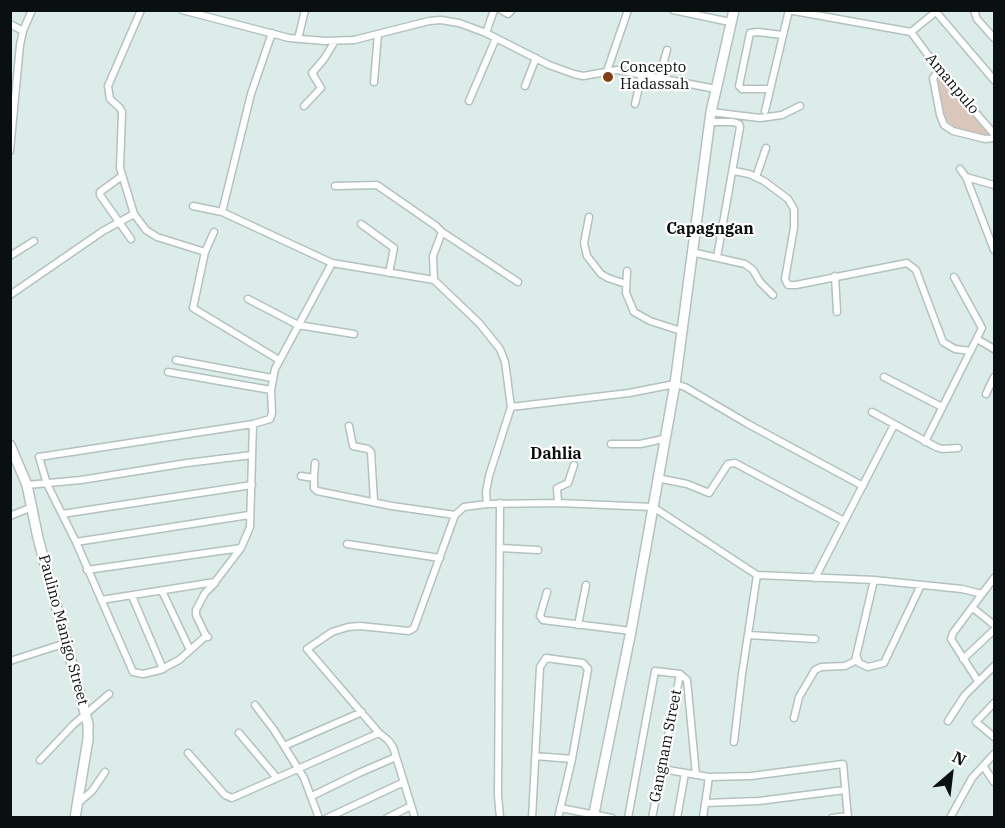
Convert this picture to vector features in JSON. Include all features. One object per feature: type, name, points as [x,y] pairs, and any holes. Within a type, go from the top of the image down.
[{"type":"street","points":[[10,151],[23,31],[33,10]]},
{"type":"street","points":[[141,10],[108,86],[110,99],[122,112],[120,145],[122,176],[134,214],[146,230],[157,237],[205,252]]},
{"type":"street","points":[[182,10],[298,39],[335,41],[354,40],[441,20],[459,23],[486,33],[556,68],[583,76],[607,71],[642,74],[716,89]]},
{"type":"street","points":[[298,39],[305,10]]},
{"type":"street","points":[[486,33],[494,10]]},
{"type":"street","points":[[501,10],[508,14],[512,10]]},
{"type":"street","points":[[607,71],[628,10]]},
{"type":"street","points":[[673,10],[730,22]]},
{"type":"street","points":[[594,816],[631,631],[663,439],[675,384],[711,117],[734,10]]},
{"type":"street","points":[[975,10],[977,19],[994,38]]},
{"type":"street","points":[[765,111],[788,11],[911,32],[938,12],[994,81]]},
{"type":"street","points":[[10,24],[23,31]]},
{"type":"street","name":"Amanpulo","points":[[911,32],[939,70],[994,136]]},
{"type":"street","points":[[222,212],[251,93],[272,33]]},
{"type":"street","points":[[770,89],[742,89],[739,86],[750,33],[782,35]]},
{"type":"street","points":[[374,82],[378,34]]},
{"type":"street","points":[[470,101],[496,38]]},
{"type":"street","points":[[304,106],[321,88],[312,73],[335,41]]},
{"type":"street","points":[[659,78],[667,50]]},
{"type":"street","points":[[525,86],[536,58]]},
{"type":"street","points":[[939,70],[933,80],[944,125],[953,131],[985,139],[994,136]]},
{"type":"street","points":[[635,104],[642,74]]},
{"type":"street","points":[[711,117],[760,118],[782,115],[800,106]]},
{"type":"street","points":[[711,117],[739,124],[740,130],[717,257]]},
{"type":"street","points":[[756,177],[766,148]]},
{"type":"street","points":[[960,169],[966,177],[994,250]]},
{"type":"street","points":[[734,171],[756,177],[788,199],[795,209],[786,282],[788,285],[904,263],[911,264],[916,270],[943,342],[955,349],[971,351]]},
{"type":"street","points":[[122,176],[100,192],[100,195],[131,239]]},
{"type":"street","points":[[966,177],[994,185]]},
{"type":"street","points":[[335,186],[376,185],[442,232],[519,282]]},
{"type":"street","points":[[193,206],[222,212],[332,263],[434,280],[479,323],[500,349],[505,362],[512,407],[489,476],[486,492],[487,504]]},
{"type":"street","points":[[10,295],[118,221],[134,214]]},
{"type":"street","points":[[589,218],[584,243],[587,256],[601,274],[626,284]]},
{"type":"street","points":[[361,224],[394,248],[389,273]]},
{"type":"street","points":[[214,232],[205,252],[193,308],[279,360]]},
{"type":"street","points":[[434,280],[433,256],[442,232]]},
{"type":"street","points":[[10,256],[34,241]]},
{"type":"street","points":[[691,252],[749,266],[773,295]]},
{"type":"street","points":[[253,424],[250,527],[241,548],[205,593],[196,610],[196,615],[208,637],[179,660],[163,669],[143,675],[133,672],[76,542],[47,484],[38,459],[40,455],[253,424],[267,420],[272,416],[272,378],[279,360],[332,263]]},
{"type":"street","points":[[627,270],[628,300],[634,312],[650,321],[681,331]]},
{"type":"street","points":[[835,276],[837,312]]},
{"type":"street","points":[[925,442],[982,325],[954,277]]},
{"type":"street","points":[[248,299],[298,325],[354,334]]},
{"type":"street","points":[[977,339],[994,349]]},
{"type":"street","points":[[176,360],[272,378]]},
{"type":"street","points":[[168,372],[271,390]]},
{"type":"street","points":[[884,377],[942,407]]},
{"type":"street","points":[[986,394],[994,377]]},
{"type":"street","points":[[512,407],[629,393],[675,384],[685,387],[863,486]]},
{"type":"street","points":[[872,412],[925,442],[942,449],[958,448]]},
{"type":"street","points":[[815,578],[894,425]]},
{"type":"street","points":[[349,426],[353,446],[368,449],[371,452],[374,501]]},
{"type":"street","points":[[611,444],[640,444],[663,439]]},
{"type":"street","name":"Paulino Manigo Street","points":[[10,445],[27,485],[38,538],[86,714],[88,739],[75,818]]},
{"type":"street","points":[[27,485],[252,455]]},
{"type":"street","points":[[315,463],[314,478],[317,491],[455,515]]},
{"type":"street","points":[[657,478],[687,484],[710,493],[728,464],[735,463],[844,521]]},
{"type":"street","points":[[558,503],[557,488],[568,483],[574,465]]},
{"type":"street","points":[[301,476],[314,478]]},
{"type":"street","points":[[62,514],[252,485]]},
{"type":"street","points":[[500,503],[500,818]]},
{"type":"street","points":[[415,818],[390,742],[379,733],[307,649],[332,632],[348,627],[412,630],[417,623],[455,515],[464,507],[500,503],[558,503],[653,507],[757,575],[874,580],[963,589],[982,594]]},
{"type":"street","points":[[10,516],[32,507]]},
{"type":"street","points":[[76,542],[249,515]]},
{"type":"street","points":[[347,544],[440,558]]},
{"type":"street","points":[[87,570],[241,548]]},
{"type":"street","points":[[500,548],[538,550]]},
{"type":"street","points":[[734,742],[757,575]]},
{"type":"street","points":[[794,718],[799,697],[813,672],[821,667],[852,664],[856,657],[874,580]]},
{"type":"street","points":[[101,600],[215,582]]},
{"type":"street","points":[[978,681],[951,639],[982,594],[993,583]]},
{"type":"street","points":[[578,625],[586,585]]},
{"type":"street","points":[[856,657],[859,663],[868,667],[884,663],[921,585]]},
{"type":"street","points":[[162,591],[190,650]]},
{"type":"street","points":[[547,592],[541,619],[631,631]]},
{"type":"street","points":[[132,596],[163,669]]},
{"type":"street","points":[[973,608],[994,625]]},
{"type":"street","points":[[963,659],[994,630]]},
{"type":"street","points":[[748,635],[815,639]]},
{"type":"street","points":[[10,661],[66,643]]},
{"type":"street","points":[[532,818],[540,667],[546,658],[583,663],[588,669],[572,759],[558,818]]},
{"type":"street","points":[[948,721],[964,695],[994,666]]},
{"type":"street","points":[[628,818],[655,671],[680,674],[687,680],[696,775]]},
{"type":"street","name":"Gangnam Street","points":[[652,818],[680,674]]},
{"type":"street","points":[[40,760],[73,725],[109,694]]},
{"type":"street","points":[[994,703],[976,722],[994,737]]},
{"type":"street","points":[[255,705],[274,730],[298,769],[312,796],[319,818]]},
{"type":"street","points":[[284,746],[362,712]]},
{"type":"street","points":[[239,733],[277,778]]},
{"type":"street","points":[[188,753],[225,795],[236,797],[379,733]]},
{"type":"street","points":[[950,818],[972,778],[994,754]]},
{"type":"street","points":[[535,756],[572,759]]},
{"type":"street","points":[[312,796],[396,757]]},
{"type":"street","points":[[662,769],[709,777],[764,776],[843,764],[847,817],[832,818]]},
{"type":"street","points":[[984,767],[994,782]]},
{"type":"street","points":[[77,805],[92,791],[105,772]]},
{"type":"street","points":[[677,818],[686,773]]},
{"type":"street","points":[[703,818],[709,777]]},
{"type":"street","points":[[327,818],[404,782]]},
{"type":"street","points":[[705,802],[759,801],[845,790]]},
{"type":"street","points":[[387,818],[411,806]]},
{"type":"street","points":[[561,808],[612,818]]},
{"type":"shaded area","points":[[940,77],[991,135],[976,136],[958,130],[944,118],[935,83]]},
{"type":"place","name":"Concepto Hadassah","points":[[608,77]]},
{"type":"district","name":"Capagngan","points":[[710,229]]},
{"type":"district","name":"Dahlia","points":[[556,454]]}]
